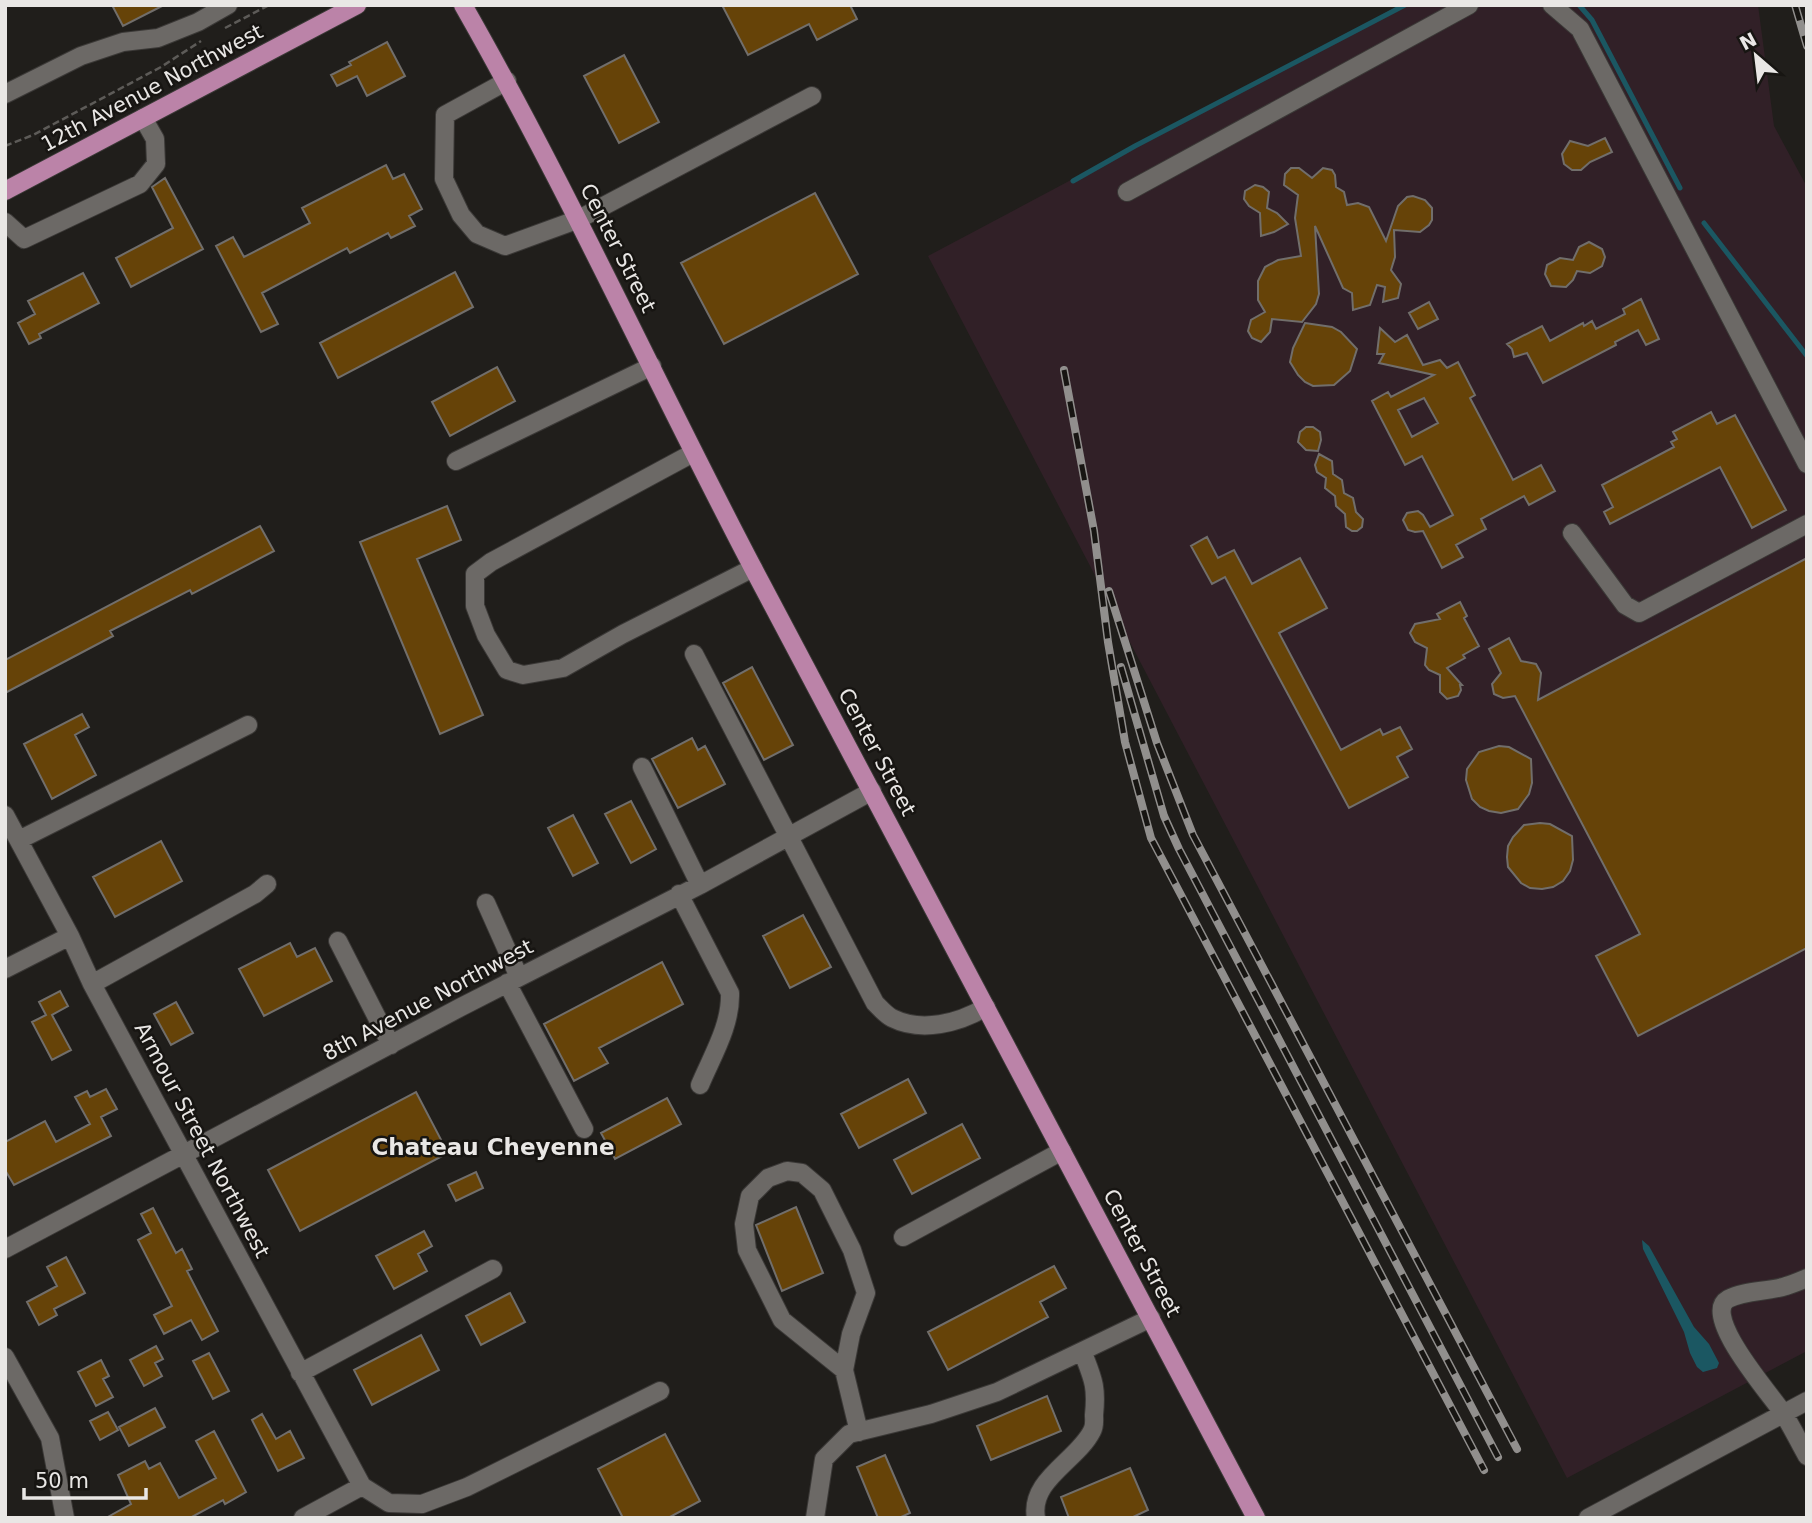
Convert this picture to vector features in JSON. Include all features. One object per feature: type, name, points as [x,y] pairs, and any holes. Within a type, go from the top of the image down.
[{"type":"main road","name":"12th Avenue Northwest","points":[[5,191],[357,5]]},
{"type":"main road","name":"Center Street","points":[[463,5],[579,219],[693,453],[753,568],[1256,1518]]},
{"type":"street","points":[[5,94],[81,56],[123,42],[158,38],[198,22],[228,5]]},
{"type":"street","points":[[1128,192],[1469,5]]},
{"type":"street","points":[[1552,5],[1580,29],[1807,464]]},
{"type":"street","points":[[507,82],[445,114],[443,179],[461,215],[477,234],[505,246],[579,219],[812,96]]},
{"type":"street","points":[[5,222],[24,239],[139,184],[156,164],[155,139],[143,118]]},
{"type":"street","points":[[456,461],[652,366]]},
{"type":"street","points":[[693,453],[491,562],[475,574],[475,606],[497,656],[507,670],[523,675],[564,668],[623,634],[753,568]]},
{"type":"street","points":[[1572,533],[1625,605],[1639,613],[1807,524]]},
{"type":"street","points":[[694,654],[876,1003],[891,1018],[923,1027],[972,1015],[986,1007]]},
{"type":"street","points":[[19,840],[248,725]]},
{"type":"street","points":[[642,767],[700,885]]},
{"type":"street","name":"8th Avenue Northwest","points":[[5,1249],[513,980],[700,885],[872,791]]},
{"type":"street","name":"Armour Street Northwest","points":[[5,815],[70,936],[92,984],[362,1486]]},
{"type":"street","points":[[92,984],[255,894],[267,884]]},
{"type":"street","points":[[679,894],[730,993],[730,1008],[725,1026],[699,1085]]},
{"type":"street","points":[[486,903],[513,980],[584,1129]]},
{"type":"street","points":[[5,969],[70,936]]},
{"type":"street","points":[[338,941],[391,1045]]},
{"type":"street","points":[[903,1237],[1062,1151]]},
{"type":"street","points":[[844,1370],[782,1320],[747,1250],[744,1224],[750,1196],[768,1178],[787,1171],[802,1172],[822,1190],[852,1250],[866,1293],[851,1334],[844,1370],[859,1432]]},
{"type":"street","points":[[300,1373],[493,1269]]},
{"type":"street","points":[[1807,1278],[1786,1286],[1727,1299],[1720,1307],[1720,1315],[1739,1352],[1758,1382],[1783,1413],[1807,1456]]},
{"type":"street","points":[[815,1518],[824,1459],[849,1434],[931,1414],[997,1392],[1151,1318]]},
{"type":"street","points":[[1036,1518],[1034,1507],[1045,1483],[1070,1460],[1093,1429],[1096,1390],[1083,1353]]},
{"type":"street","points":[[5,1357],[50,1438],[65,1518]]},
{"type":"street","points":[[303,1518],[362,1486],[388,1503],[422,1504],[467,1487],[660,1391]]},
{"type":"street","points":[[1596,1516],[1807,1401]]},
{"type":"path","points":[[225,28],[269,5]]},
{"type":"path","points":[[5,146],[33,135],[161,67],[203,39]]},
{"type":"shaded area","points":[[1400,5],[1758,5],[1774,126],[1807,187],[1807,1351],[1567,1478],[928,256]]},
{"type":"water","points":[[1642,1240],[1649,1246],[1694,1327],[1709,1344],[1719,1363],[1717,1368],[1703,1372],[1697,1367],[1684,1332],[1643,1249]]},
{"type":"building","points":[[112,5],[164,5],[123,26]]},
{"type":"building","points":[[722,5],[850,5],[857,19],[817,40],[809,24],[748,55]]},
{"type":"building","points":[[387,42],[405,76],[367,96],[357,76],[337,86],[331,75]]},
{"type":"building","points":[[624,55],[659,122],[619,143],[584,76]]},
{"type":"building","points":[[1605,138],[1612,152],[1590,162],[1581,170],[1572,170],[1564,164],[1562,154],[1570,141],[1588,146]]},
{"type":"building","points":[[386,165],[393,179],[404,174],[422,209],[409,216],[415,226],[391,238],[388,233],[350,253],[347,248],[262,293],[278,324],[261,332],[216,246],[233,237],[244,257],[310,223],[302,208]]},
{"type":"building","points":[[1291,168],[1299,168],[1312,178],[1323,168],[1332,170],[1336,187],[1344,192],[1347,205],[1358,203],[1369,207],[1386,241],[1398,206],[1407,197],[1425,200],[1432,208],[1432,220],[1420,232],[1394,230],[1395,257],[1391,270],[1401,284],[1398,298],[1383,302],[1385,287],[1377,285],[1370,305],[1353,310],[1352,293],[1343,288],[1315,226],[1319,294],[1316,304],[1302,322],[1272,319],[1270,332],[1261,342],[1252,338],[1248,331],[1251,320],[1265,312],[1258,300],[1258,281],[1265,267],[1278,260],[1301,256],[1295,218],[1298,195],[1284,185],[1285,174]]},
{"type":"building","points":[[165,178],[203,249],[131,287],[116,258],[173,228],[152,187]]},
{"type":"building","points":[[1255,185],[1269,192],[1267,208],[1288,224],[1261,236],[1260,213],[1244,199],[1245,191]]},
{"type":"building","points":[[815,193],[858,274],[724,344],[681,263]]},
{"type":"building","points":[[1589,242],[1602,249],[1605,257],[1602,266],[1590,273],[1577,271],[1566,287],[1551,286],[1545,274],[1547,265],[1560,258],[1573,260],[1579,247]]},
{"type":"building","points":[[455,272],[473,307],[338,378],[320,343]]},
{"type":"building","points":[[83,273],[99,303],[39,334],[41,338],[29,344],[18,323],[35,314],[28,301]]},
{"type":"building","points":[[1641,299],[1659,339],[1646,345],[1638,330],[1615,342],[1616,345],[1543,383],[1527,353],[1514,357],[1507,344],[1542,326],[1550,341],[1583,323],[1584,326],[1592,321],[1596,329],[1625,314],[1623,309]]},
{"type":"building","points":[[1429,302],[1438,319],[1418,329],[1409,313]]},
{"type":"building","points":[[1305,323],[1332,327],[1341,332],[1357,349],[1350,371],[1334,385],[1313,386],[1305,382],[1290,362],[1293,348]]},
{"type":"building","points":[[1380,328],[1395,342],[1407,335],[1423,365],[1440,360],[1447,368],[1458,362],[1475,395],[1470,398],[1513,480],[1541,465],[1555,491],[1529,505],[1524,496],[1481,519],[1486,529],[1456,545],[1463,557],[1442,568],[1423,531],[1408,530],[1403,520],[1407,513],[1418,511],[1430,527],[1453,515],[1422,456],[1405,465],[1372,401],[1388,392],[1391,397],[1434,375],[1379,363],[1384,354],[1377,354]],"holes":[[[1424,398],[1438,423],[1412,437],[1398,410]]]},
{"type":"building","points":[[497,367],[515,401],[450,436],[432,402]]},
{"type":"building","points":[[1711,412],[1717,424],[1735,415],[1786,510],[1752,528],[1720,467],[1610,524],[1604,512],[1613,507],[1602,485],[1674,447],[1671,442],[1677,439],[1673,432]]},
{"type":"building","points":[[1306,427],[1313,427],[1320,432],[1318,451],[1306,450],[1298,442],[1300,432]]},
{"type":"building","points":[[1319,454],[1332,461],[1333,474],[1342,480],[1344,493],[1353,498],[1356,512],[1363,519],[1362,527],[1357,531],[1346,527],[1345,514],[1336,506],[1335,496],[1325,488],[1326,478],[1317,472],[1315,465]]},
{"type":"building","points":[[447,506],[461,540],[417,559],[483,715],[440,734],[360,542]]},
{"type":"building","points":[[260,526],[274,551],[192,594],[190,590],[110,631],[113,636],[5,693],[5,660]]},
{"type":"building","points":[[1207,537],[1218,558],[1234,550],[1252,584],[1300,558],[1327,608],[1279,633],[1341,750],[1380,729],[1383,735],[1400,727],[1412,749],[1397,757],[1408,777],[1349,808],[1225,577],[1212,584],[1191,546]]},
{"type":"building","points":[[1807,558],[1807,948],[1638,1036],[1596,956],[1640,934],[1515,696],[1503,698],[1494,694],[1492,684],[1501,673],[1489,649],[1509,638],[1521,661],[1536,664],[1541,673],[1538,700]]},
{"type":"building","points":[[1460,602],[1467,616],[1464,618],[1479,646],[1447,668],[1462,685],[1458,696],[1447,699],[1440,692],[1440,675],[1425,665],[1427,648],[1415,642],[1410,633],[1415,624],[1440,619],[1437,614]]},
{"type":"building","points":[[752,667],[793,745],[764,760],[723,683]]},
{"type":"building","points":[[82,714],[89,727],[75,735],[96,775],[52,799],[24,744]]},
{"type":"building","points":[[692,738],[698,750],[705,746],[725,784],[678,808],[652,759]]},
{"type":"building","points":[[1499,746],[1509,747],[1531,759],[1532,783],[1529,794],[1518,809],[1501,813],[1480,807],[1472,799],[1466,780],[1467,769],[1479,752]]},
{"type":"building","points":[[631,801],[656,849],[631,863],[605,814]]},
{"type":"building","points":[[573,815],[598,863],[573,876],[548,828]]},
{"type":"building","points":[[1550,824],[1572,836],[1573,860],[1563,881],[1542,889],[1530,888],[1521,883],[1508,867],[1507,857],[1508,846],[1524,825]]},
{"type":"building","points":[[161,841],[182,881],[115,917],[93,877]]},
{"type":"building","points":[[803,915],[831,967],[790,988],[763,936]]},
{"type":"building","points":[[290,943],[297,957],[315,948],[332,981],[264,1016],[239,969]]},
{"type":"building","points":[[662,962],[683,1004],[599,1048],[608,1063],[574,1081],[544,1024]]},
{"type":"building","points":[[60,991],[68,1006],[52,1015],[71,1050],[52,1060],[32,1022],[46,1015],[39,1002]]},
{"type":"building","points":[[176,1002],[193,1033],[171,1045],[154,1014]]},
{"type":"building","points":[[908,1079],[926,1113],[859,1148],[841,1114]]},
{"type":"building","points":[[106,1089],[117,1109],[101,1117],[111,1136],[14,1185],[5,1170],[5,1142],[45,1121],[56,1142],[90,1124],[75,1097],[87,1091],[90,1097]]},
{"type":"building","points":[[416,1092],[448,1153],[300,1231],[268,1170]]},
{"type":"building","points":[[667,1098],[681,1124],[615,1159],[601,1133]]},
{"type":"building","points":[[962,1124],[980,1158],[912,1194],[894,1160]]},
{"type":"building","points":[[476,1172],[483,1188],[456,1201],[448,1185]]},
{"type":"building","points":[[796,1207],[823,1273],[782,1291],[756,1225]]},
{"type":"building","points":[[153,1208],[176,1253],[182,1249],[192,1269],[187,1271],[218,1331],[202,1340],[191,1320],[164,1334],[154,1315],[172,1306],[138,1240],[151,1233],[141,1214]]},
{"type":"building","points":[[424,1231],[432,1246],[418,1254],[427,1271],[394,1289],[376,1256]]},
{"type":"building","points":[[66,1257],[85,1293],[54,1309],[57,1315],[39,1325],[27,1302],[57,1286],[47,1267]]},
{"type":"building","points":[[1054,1266],[1066,1288],[1040,1302],[1048,1317],[948,1370],[928,1332]]},
{"type":"building","points":[[510,1293],[525,1322],[481,1345],[466,1316]]},
{"type":"building","points":[[421,1335],[439,1370],[372,1405],[354,1370]]},
{"type":"building","points":[[156,1346],[163,1359],[155,1363],[162,1376],[144,1386],[130,1360]]},
{"type":"building","points":[[209,1353],[229,1391],[213,1399],[193,1361]]},
{"type":"building","points":[[101,1360],[109,1376],[103,1379],[113,1397],[96,1406],[78,1372]]},
{"type":"building","points":[[1047,1396],[1061,1431],[991,1460],[977,1426]]},
{"type":"building","points":[[155,1408],[165,1427],[129,1446],[119,1427]]},
{"type":"building","points":[[108,1412],[118,1430],[100,1440],[90,1421]]},
{"type":"building","points":[[262,1414],[276,1439],[290,1431],[304,1458],[278,1471],[252,1420]]},
{"type":"building","points":[[214,1431],[246,1492],[225,1504],[223,1500],[190,1518],[106,1518],[131,1504],[118,1475],[145,1461],[149,1469],[160,1463],[179,1498],[216,1478],[196,1441]]},
{"type":"building","points":[[665,1434],[700,1501],[668,1518],[623,1518],[598,1469]]},
{"type":"building","points":[[885,1455],[910,1513],[899,1518],[878,1518],[857,1467]]},
{"type":"building","points":[[1130,1468],[1148,1510],[1131,1518],[1069,1518],[1061,1497]]},
{"type":"waterway","points":[[1073,181],[1405,5]]},
{"type":"waterway","points":[[1579,5],[1592,20],[1680,188]]},
{"type":"waterway","points":[[1704,223],[1807,356]]},
{"type":"railway","points":[[1795,5],[1807,46]]},
{"type":"railway","points":[[1064,370],[1094,531],[1108,642],[1125,742],[1151,838],[1484,1470]]},
{"type":"railway","points":[[1109,591],[1157,743],[1193,835],[1517,1449]]},
{"type":"railway","points":[[1121,667],[1164,816],[1179,849],[1498,1457]]},
{"type":"district","name":"Chateau Cheyenne","points":[[493,1147]]}]
